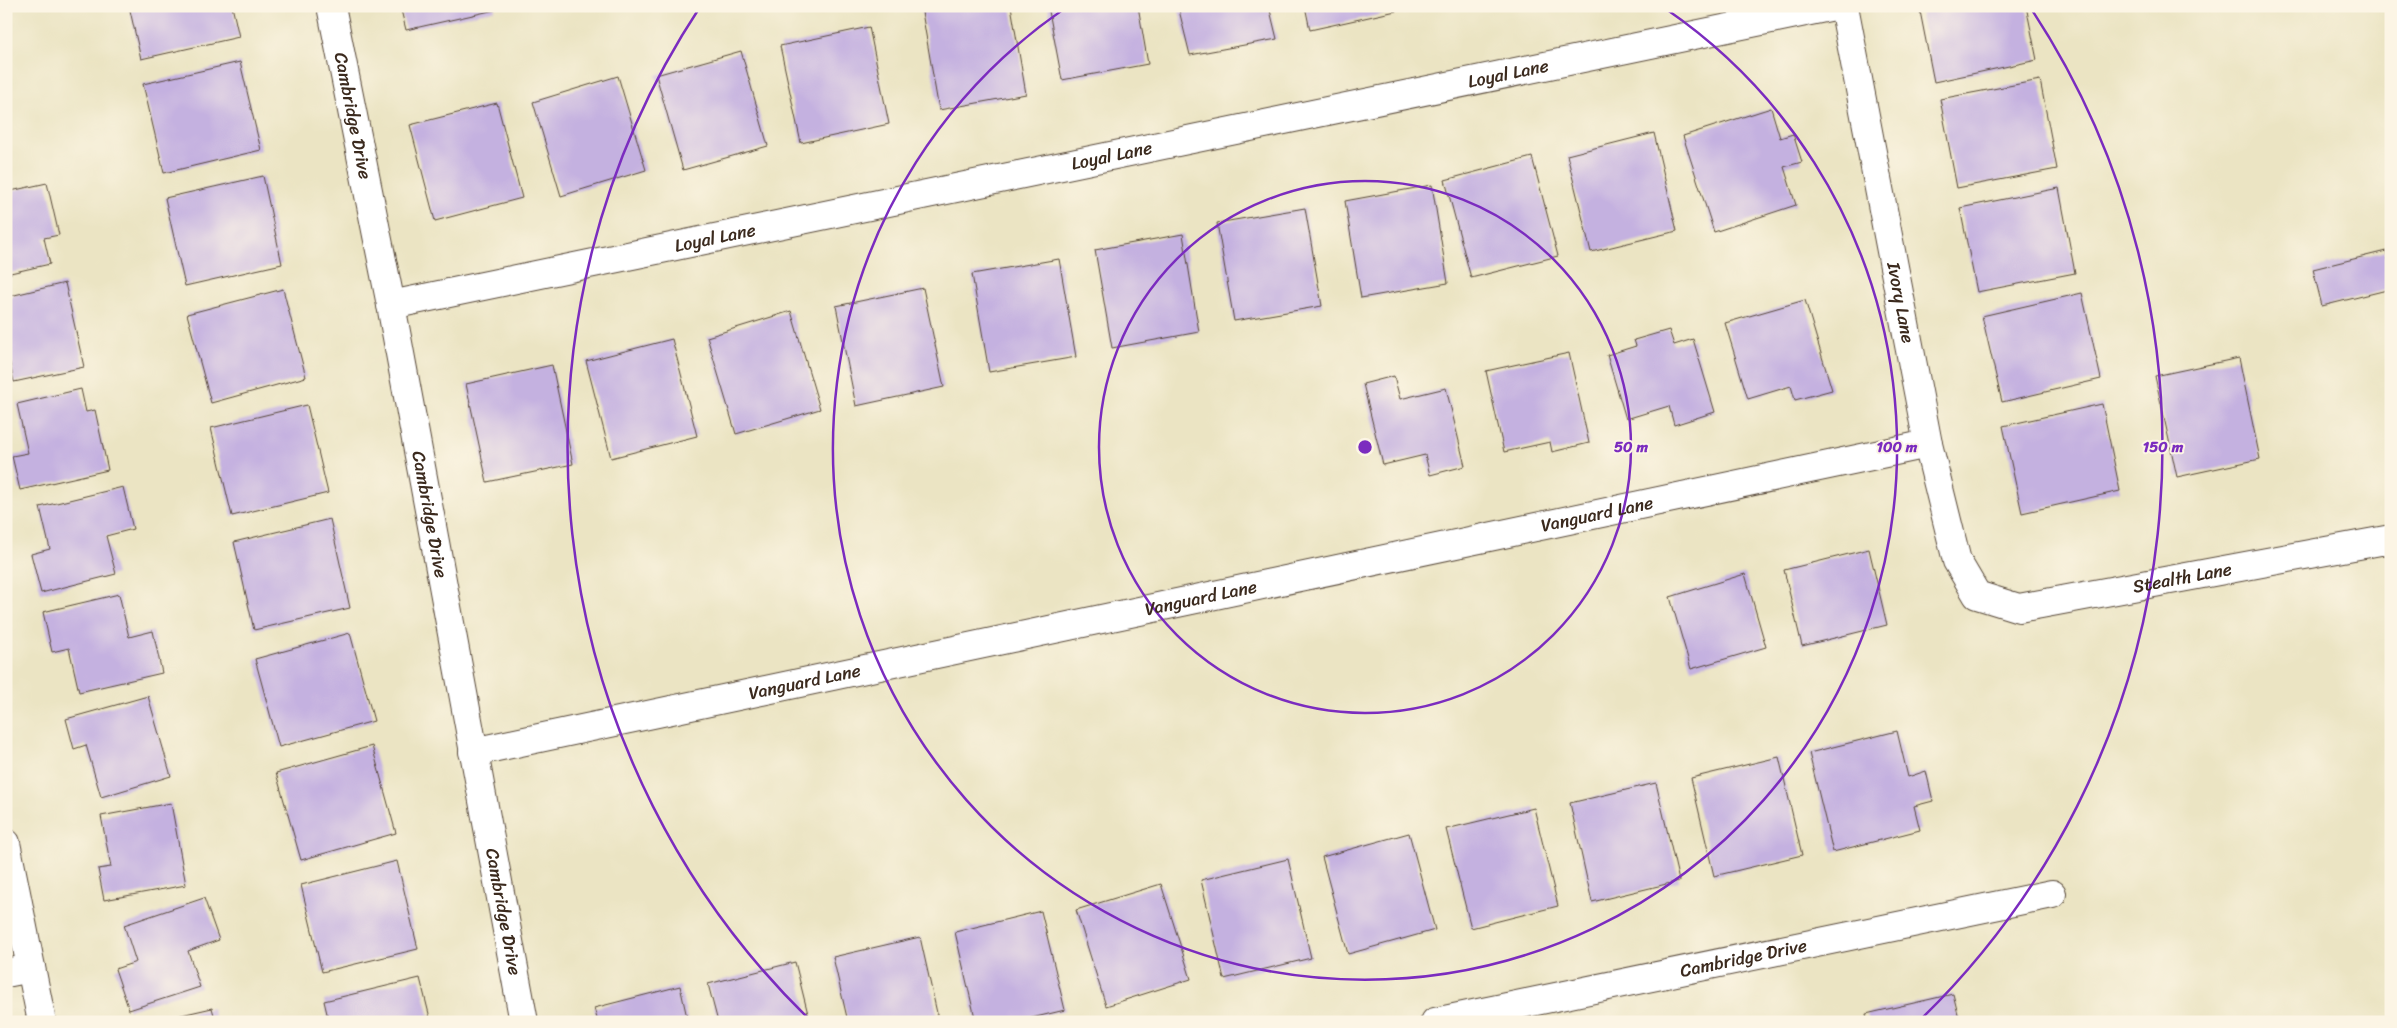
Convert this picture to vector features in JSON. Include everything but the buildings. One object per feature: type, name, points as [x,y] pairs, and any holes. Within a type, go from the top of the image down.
[{"type":"street","name":"Cambridge Drive","points":[[331,6],[390,305],[524,1022]]},
{"type":"street","name":"Loyal Lane","points":[[390,305],[1834,6]]},
{"type":"street","name":"Ivory Lane","points":[[1844,6],[1928,444],[1957,561],[1976,595]]},
{"type":"street","name":"Vanguard Lane","points":[[473,752],[1928,444]]},
{"type":"street","name":"Stealth Lane","points":[[1976,595],[2019,608],[2391,539]]},
{"type":"street","points":[[6,843],[18,970],[42,1022]]},
{"type":"street","name":"Cambridge Drive","points":[[1435,1022],[2052,894]]}]
